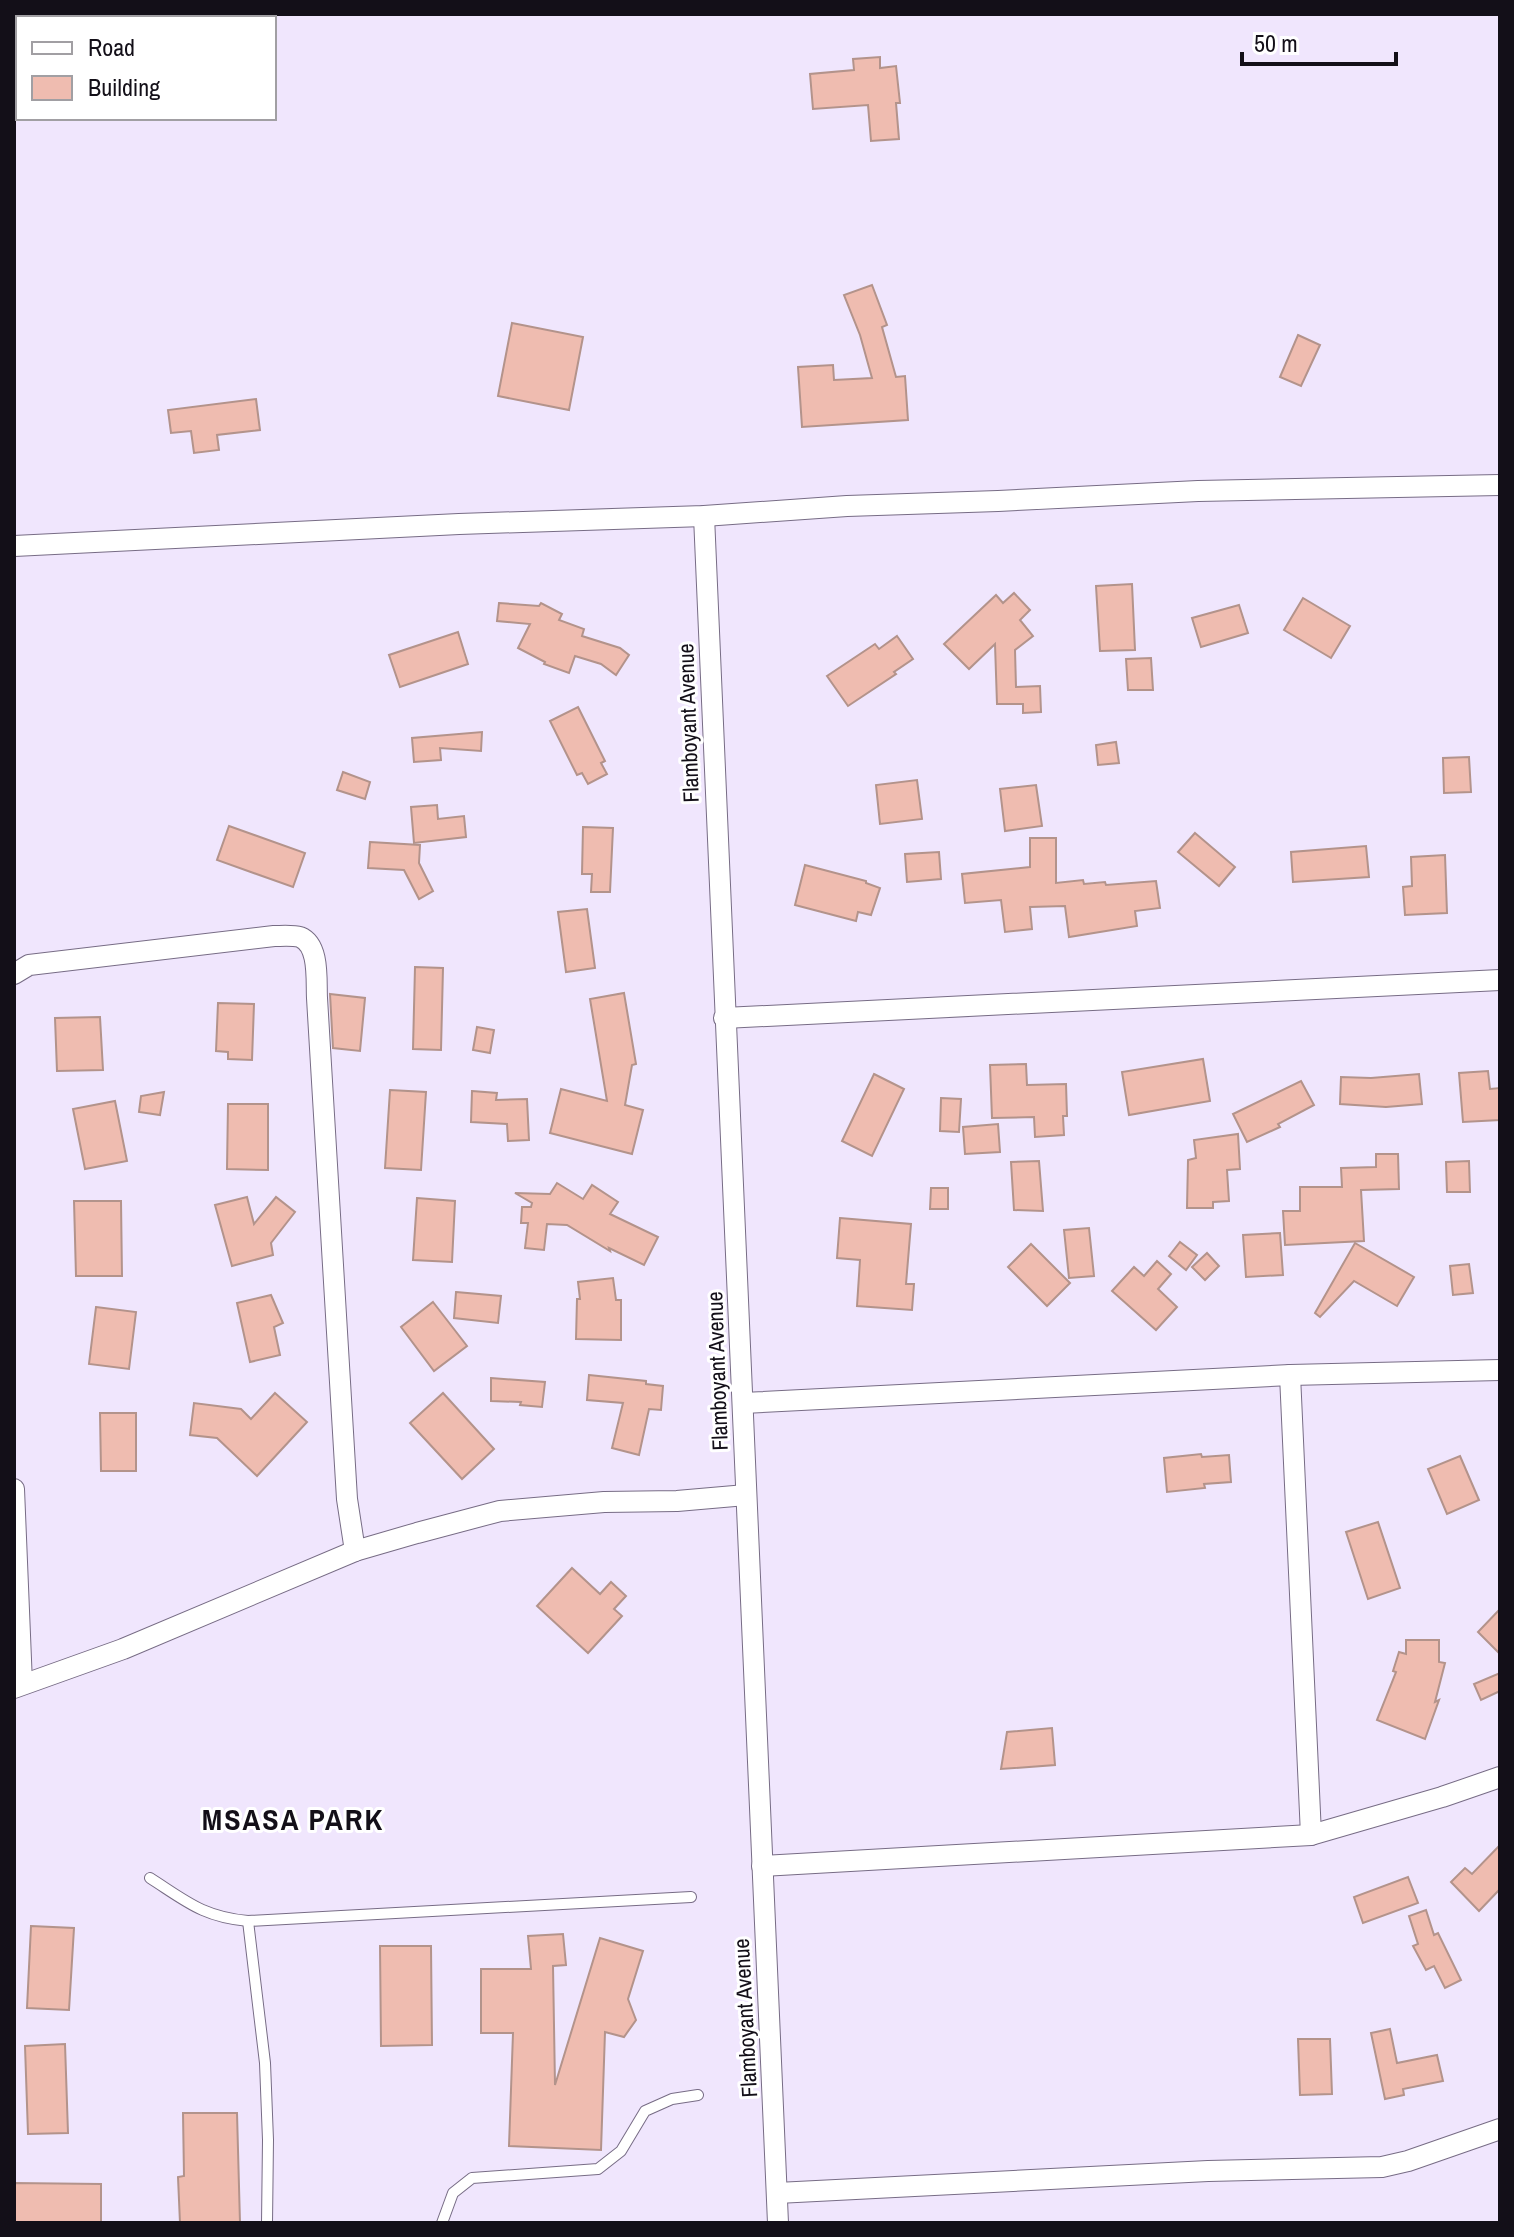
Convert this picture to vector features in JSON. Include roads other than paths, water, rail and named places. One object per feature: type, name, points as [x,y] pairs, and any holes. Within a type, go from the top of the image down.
[{"type":"street","points":[[14,546],[1198,491],[1500,485]]},
{"type":"street","name":"Flamboyant Avenue","points":[[704,516],[778,2223]]},
{"type":"street","points":[[14,974],[29,965],[274,936],[300,937],[310,946],[314,957],[317,998],[347,1499],[355,1551]]},
{"type":"street","points":[[724,1018],[1500,980]]},
{"type":"street","points":[[743,1403],[1290,1375],[1500,1370]]},
{"type":"street","points":[[1290,1375],[1311,1835]]},
{"type":"street","points":[[14,1489],[18,1686],[123,1649],[355,1551],[500,1511],[746,1495]]},
{"type":"street","points":[[762,1866],[1311,1835],[1500,1777]]},
{"type":"street","points":[[777,2193],[1208,2171],[1382,2167],[1500,2129]]},
{"type":"lane","points":[[150,1878],[203,1912],[229,1920],[248,1921],[691,1897]]},
{"type":"lane","points":[[248,1921],[265,2063],[267,2223]]},
{"type":"lane","points":[[442,2223],[453,2193],[472,2178],[598,2169],[621,2151],[645,2111],[672,2099],[698,2095]]},
{"type":"district","name":"MSASA PARK","points":[[293,1820]]}]
